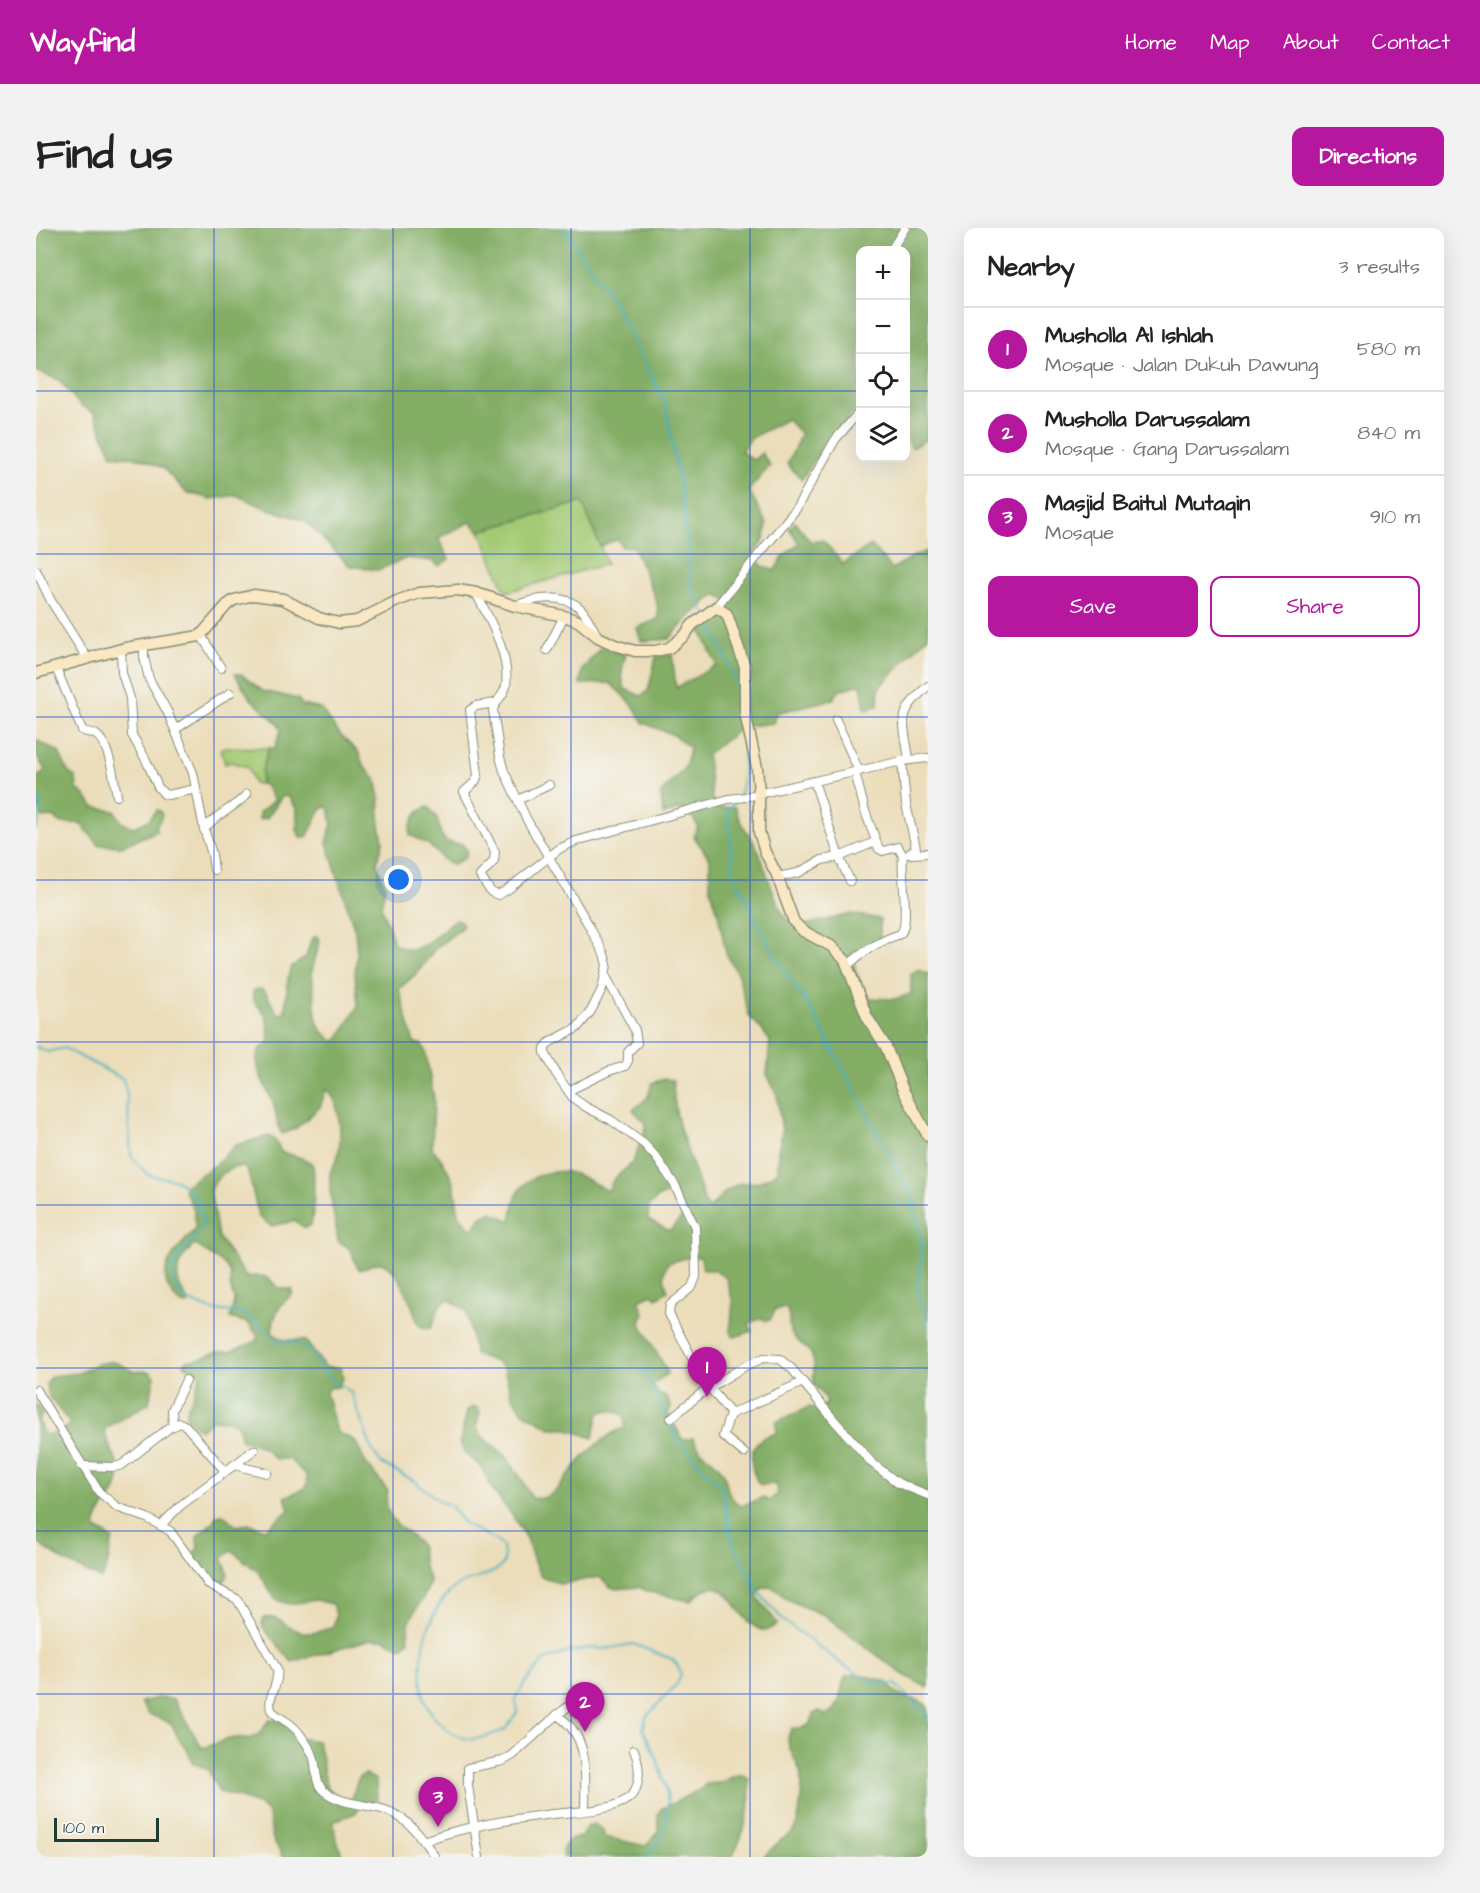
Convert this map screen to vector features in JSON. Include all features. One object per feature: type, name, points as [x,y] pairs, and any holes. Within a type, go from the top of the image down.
[{"type":"street","points":[[894,246],[905,228]]},
{"type":"street","points":[[36,673],[121,649],[189,639],[201,635],[227,605],[234,600],[254,595],[268,595],[283,599],[326,621],[339,623],[366,618],[397,601],[419,593],[458,590],[476,593],[515,606],[564,616],[578,621],[598,637],[615,645],[636,651],[661,650],[676,643],[708,612],[796,509],[835,440],[856,417]]},
{"type":"street","points":[[36,570],[51,601],[87,658]]},
{"type":"street","points":[[476,593],[492,625],[504,660],[506,686],[493,710],[501,764],[527,820],[604,954],[607,965],[602,989],[584,1022],[568,1034],[550,1042],[545,1048],[545,1053],[568,1091],[586,1107],[619,1125],[656,1157],[675,1185],[695,1227],[696,1277],[692,1287],[670,1305],[669,1314],[710,1388],[730,1414]]},
{"type":"street","points":[[515,606],[543,598],[569,603],[581,609],[598,637]]},
{"type":"street","points":[[708,612],[727,614],[745,667],[745,713],[757,768],[759,832],[791,916],[797,927],[831,946],[848,965],[867,1017],[886,1047],[903,1090],[928,1136]]},
{"type":"street","points":[[547,650],[564,616]]},
{"type":"street","points":[[201,635],[220,668]]},
{"type":"street","points":[[144,645],[148,679],[176,729],[193,773],[214,870]]},
{"type":"street","points":[[121,649],[122,673],[130,698],[132,735],[158,787],[168,795],[196,789]]},
{"type":"street","points":[[56,668],[81,730],[95,735],[104,746],[111,764],[117,796]]},
{"type":"street","points":[[906,855],[916,848],[906,804],[904,715],[912,699],[928,686]]},
{"type":"street","points":[[176,729],[230,693]]},
{"type":"street","points":[[496,703],[473,707],[469,712],[478,775],[475,782],[464,792],[496,855],[491,865],[482,873],[481,878],[491,892],[500,894],[559,849],[576,841],[729,799],[928,758]]},
{"type":"street","points":[[836,720],[845,736],[857,771],[875,842],[880,851],[900,848],[906,855],[903,930],[900,934],[870,948],[848,965]]},
{"type":"street","points":[[814,781],[839,857],[850,881]]},
{"type":"street","points":[[518,800],[549,785]]},
{"type":"street","points":[[204,829],[247,794]]},
{"type":"street","points":[[777,877],[798,873],[822,860],[839,857],[875,842]]},
{"type":"street","points":[[906,855],[928,853]]},
{"type":"street","points":[[568,1091],[609,1071],[625,1066],[628,1061],[628,1052],[637,1043],[635,1030],[606,977]]},
{"type":"street","points":[[671,1418],[710,1388],[747,1365],[772,1357],[786,1363],[872,1462],[898,1483],[928,1494]]},
{"type":"street","points":[[173,1425],[172,1410],[186,1380]]},
{"type":"street","points":[[744,1453],[723,1436],[730,1414],[803,1382]]},
{"type":"street","points":[[36,1390],[99,1492],[112,1504],[161,1525],[173,1533],[208,1585],[233,1595],[242,1605],[277,1670],[278,1679],[270,1703],[271,1710],[291,1724],[311,1751],[316,1779],[322,1790],[343,1802],[386,1810],[399,1816],[435,1857]]},
{"type":"street","points":[[82,1466],[122,1465],[173,1425],[180,1423],[186,1426],[225,1471]]},
{"type":"street","points":[[161,1525],[180,1506],[254,1450]]},
{"type":"street","points":[[234,1465],[267,1473]]},
{"type":"street","points":[[479,1857],[468,1786],[468,1768],[503,1761],[513,1755],[557,1715],[586,1693]]},
{"type":"street","points":[[557,1715],[573,1729],[582,1746],[585,1762],[585,1810]]},
{"type":"street","points":[[423,1841],[475,1826],[617,1804],[629,1797],[639,1777],[634,1750]]},
{"type":"green space","points":[[36,228],[928,228],[928,438],[912,448],[910,444],[910,246],[856,246],[856,409],[828,440],[802,479],[787,464],[801,434],[787,419],[751,438],[741,451],[753,460],[762,453],[770,466],[749,490],[767,525],[763,542],[754,553],[761,565],[774,571],[784,556],[799,543],[789,528],[795,522],[811,542],[823,540],[843,564],[871,545],[892,569],[928,551],[928,636],[879,688],[878,706],[865,709],[861,684],[840,690],[833,699],[776,713],[773,723],[743,727],[707,754],[712,799],[720,808],[735,807],[741,823],[757,848],[786,919],[806,925],[851,914],[880,919],[880,938],[853,952],[855,970],[867,998],[895,999],[911,994],[911,974],[918,969],[928,974],[928,1688],[901,1673],[824,1615],[788,1600],[774,1588],[761,1589],[757,1597],[778,1624],[766,1631],[748,1621],[729,1596],[715,1587],[704,1590],[690,1601],[638,1587],[616,1589],[600,1577],[561,1584],[541,1576],[527,1540],[513,1516],[493,1491],[481,1466],[465,1454],[460,1442],[467,1411],[476,1407],[480,1412],[478,1431],[509,1461],[532,1498],[546,1497],[557,1490],[578,1463],[598,1444],[612,1433],[625,1428],[624,1416],[612,1410],[599,1413],[593,1438],[565,1428],[551,1428],[523,1412],[511,1395],[504,1368],[494,1361],[475,1355],[466,1310],[448,1299],[440,1305],[431,1328],[423,1328],[418,1323],[404,1287],[392,1270],[385,1264],[378,1263],[360,1270],[350,1249],[338,1241],[331,1200],[330,1173],[337,1158],[340,1139],[335,1101],[326,1089],[320,1107],[295,1129],[282,1134],[272,1099],[257,1064],[259,1050],[269,1043],[269,1033],[266,1017],[253,998],[254,990],[261,989],[266,993],[277,1013],[284,1014],[291,967],[306,957],[311,940],[316,936],[320,940],[312,971],[316,1016],[320,1029],[334,1042],[341,1035],[358,1007],[355,973],[357,953],[355,931],[327,843],[332,823],[329,808],[325,807],[320,811],[307,837],[300,837],[297,829],[297,810],[289,797],[282,796],[267,818],[259,819],[259,813],[274,800],[265,785],[261,784],[262,770],[269,748],[275,748],[281,730],[277,723],[250,698],[235,674],[241,674],[263,691],[298,699],[302,705],[321,709],[340,735],[359,753],[363,765],[376,779],[380,797],[379,817],[383,843],[377,863],[385,887],[381,906],[395,945],[407,949],[422,946],[456,919],[461,921],[463,926],[434,950],[418,972],[399,989],[414,1043],[421,1044],[425,1049],[434,1099],[432,1148],[450,1175],[458,1210],[467,1225],[473,1230],[480,1218],[491,1212],[511,1221],[515,1201],[521,1189],[527,1182],[544,1174],[564,1172],[573,1174],[608,1191],[614,1179],[633,1162],[646,1128],[646,1123],[633,1110],[648,1097],[652,1083],[664,1079],[673,1080],[680,1128],[709,1209],[726,1191],[738,1184],[759,1182],[778,1172],[778,1151],[782,1132],[777,1095],[767,1074],[770,1041],[749,1016],[738,975],[726,953],[710,888],[710,859],[694,837],[698,826],[693,818],[681,809],[663,815],[661,793],[685,767],[690,748],[674,735],[643,723],[633,705],[610,683],[580,684],[582,670],[601,647],[626,654],[622,672],[625,689],[641,696],[648,691],[656,657],[672,654],[676,688],[717,665],[698,625],[728,601],[716,594],[690,616],[669,639],[641,641],[637,628],[658,619],[657,602],[633,546],[622,547],[618,539],[600,546],[582,502],[480,531],[470,522],[438,538],[449,559],[439,566],[432,561],[407,558],[378,570],[350,566],[304,520],[268,509],[236,495],[211,499],[186,492],[163,468],[140,458],[112,455],[94,413],[80,405],[59,380],[36,371]],"holes":[[[666,1194],[684,1214],[670,1231],[648,1220],[649,1206],[659,1197]],[[689,1257],[701,1257],[703,1270],[714,1270],[726,1278],[733,1302],[730,1331],[734,1337],[752,1331],[749,1323],[762,1318],[770,1320],[775,1310],[784,1307],[787,1309],[792,1334],[812,1356],[814,1385],[828,1401],[819,1410],[809,1407],[776,1422],[777,1432],[763,1438],[754,1447],[752,1465],[758,1483],[761,1485],[774,1484],[777,1488],[778,1494],[768,1501],[763,1497],[742,1506],[733,1499],[720,1468],[701,1451],[693,1438],[683,1440],[668,1413],[671,1407],[667,1397],[659,1395],[653,1384],[668,1373],[640,1322],[644,1313],[639,1300],[652,1294],[657,1298],[668,1291],[664,1277],[668,1263]]]},
{"type":"green space","points":[[582,502],[606,564],[506,592],[480,531]]},
{"type":"green space","points":[[36,740],[59,752],[68,772],[76,778],[77,789],[85,795],[93,807],[115,811],[122,823],[134,827],[149,820],[157,810],[160,811],[162,816],[156,827],[157,831],[122,846],[99,845],[80,823],[62,823],[53,817],[43,818],[36,804],[36,776],[41,775],[45,770],[36,754]]},
{"type":"green space","points":[[224,747],[269,748],[262,770],[261,784],[254,784],[248,767],[231,762],[225,764],[221,749]]},
{"type":"green space","points":[[429,807],[437,818],[441,834],[446,842],[462,844],[467,850],[466,857],[452,865],[428,844],[410,835],[415,817]]},
{"type":"green space","points":[[269,1136],[275,1140],[281,1152],[302,1158],[312,1164],[314,1183],[311,1225],[305,1228],[295,1221],[271,1226],[259,1217],[248,1172],[244,1167],[238,1167],[224,1173],[210,1190],[218,1237],[246,1277],[262,1276],[280,1289],[292,1289],[292,1295],[277,1311],[272,1333],[284,1340],[305,1340],[325,1367],[341,1368],[343,1378],[338,1387],[328,1388],[326,1393],[336,1429],[357,1444],[365,1462],[388,1491],[386,1501],[391,1517],[420,1545],[424,1567],[430,1581],[409,1623],[409,1641],[401,1648],[385,1639],[368,1640],[292,1662],[265,1630],[262,1624],[264,1618],[276,1619],[297,1631],[315,1632],[333,1627],[336,1615],[332,1604],[316,1600],[290,1604],[276,1600],[260,1574],[232,1550],[222,1558],[228,1573],[219,1586],[210,1582],[191,1556],[198,1548],[197,1536],[212,1523],[217,1515],[223,1514],[236,1526],[250,1524],[266,1529],[289,1510],[285,1497],[304,1489],[307,1483],[306,1475],[289,1459],[276,1459],[260,1446],[242,1441],[239,1427],[233,1422],[213,1419],[200,1430],[187,1417],[186,1411],[200,1377],[184,1365],[186,1361],[199,1359],[216,1352],[229,1352],[255,1342],[258,1336],[248,1323],[230,1318],[234,1300],[228,1269],[199,1247],[195,1245],[187,1253],[178,1272],[180,1286],[188,1305],[178,1301],[173,1295],[167,1286],[165,1277],[175,1252],[195,1229],[194,1210],[184,1189],[186,1185],[215,1165],[236,1145]]},
{"type":"green space","points":[[110,1362],[134,1371],[149,1371],[155,1376],[149,1403],[104,1429],[118,1465],[119,1478],[118,1485],[99,1515],[95,1528],[113,1539],[106,1570],[101,1579],[64,1561],[36,1542],[36,1404],[43,1413],[38,1421],[44,1435],[56,1433],[69,1426],[69,1422],[49,1397],[46,1384],[51,1376],[79,1373],[97,1364]]},
{"type":"green space","points":[[859,1674],[888,1682],[902,1697],[917,1700],[928,1707],[928,1857],[763,1857],[793,1832],[798,1819],[802,1780],[789,1746],[789,1734],[792,1728],[807,1726],[814,1714],[819,1711],[825,1715],[835,1709],[846,1676]]},
{"type":"green space","points":[[161,1697],[174,1700],[202,1748],[232,1739],[250,1739],[259,1734],[269,1720],[283,1721],[299,1738],[317,1741],[327,1785],[332,1792],[340,1797],[351,1799],[359,1777],[365,1774],[376,1780],[377,1801],[361,1803],[356,1813],[334,1821],[335,1835],[343,1857],[282,1857],[273,1839],[269,1817],[264,1808],[245,1799],[219,1792],[208,1770],[192,1762],[171,1723],[148,1714],[141,1702]]},
{"type":"green space","points":[[737,1775],[749,1778],[749,1798],[744,1829],[732,1857],[563,1857],[562,1850],[569,1840],[581,1837],[587,1826],[594,1824],[603,1830],[604,1837],[646,1846],[658,1832],[658,1815],[661,1809],[701,1789],[706,1784],[719,1783]]},
{"type":"waterway","points":[[563,228],[609,294],[665,402],[683,504],[692,588],[704,612]]},
{"type":"waterway","points":[[706,618],[728,662],[737,689],[744,755],[739,796]]},
{"type":"waterway","points":[[36,793],[40,802],[36,829]]},
{"type":"waterway","points":[[735,801],[728,811],[733,869],[738,883],[779,963],[812,1011],[912,1197],[922,1244],[918,1295],[928,1323]]},
{"type":"waterway","points":[[36,1047],[48,1052],[64,1048],[123,1079],[127,1095],[131,1156],[148,1175],[177,1180],[194,1195],[204,1223],[180,1255],[172,1270],[178,1293],[187,1300],[212,1310],[244,1313],[278,1342],[295,1342],[307,1349],[330,1378],[351,1392],[372,1450],[381,1463],[414,1481],[441,1502],[452,1506],[469,1527],[497,1541],[503,1547],[502,1566],[492,1573],[454,1588],[440,1604],[429,1627],[423,1649],[421,1672],[423,1693],[428,1708],[446,1729],[469,1739],[505,1730],[518,1711],[515,1698],[532,1674],[545,1660],[569,1652],[633,1644],[672,1659],[678,1666],[681,1675],[677,1684],[646,1717],[643,1729],[657,1759],[668,1802],[664,1833],[647,1857]]},
{"type":"waterway","points":[[642,1368],[679,1441],[721,1485],[733,1543],[759,1593],[784,1621],[842,1664],[874,1684],[895,1684],[917,1705],[928,1721]]},
{"type":"place","name":"Musholla Al Ishlah","points":[[707,1397]]},
{"type":"place","name":"Musholla Darussalam","points":[[585,1732]]},
{"type":"place","name":"Masjid Baitul Mutaqin","points":[[438,1827]]}]
